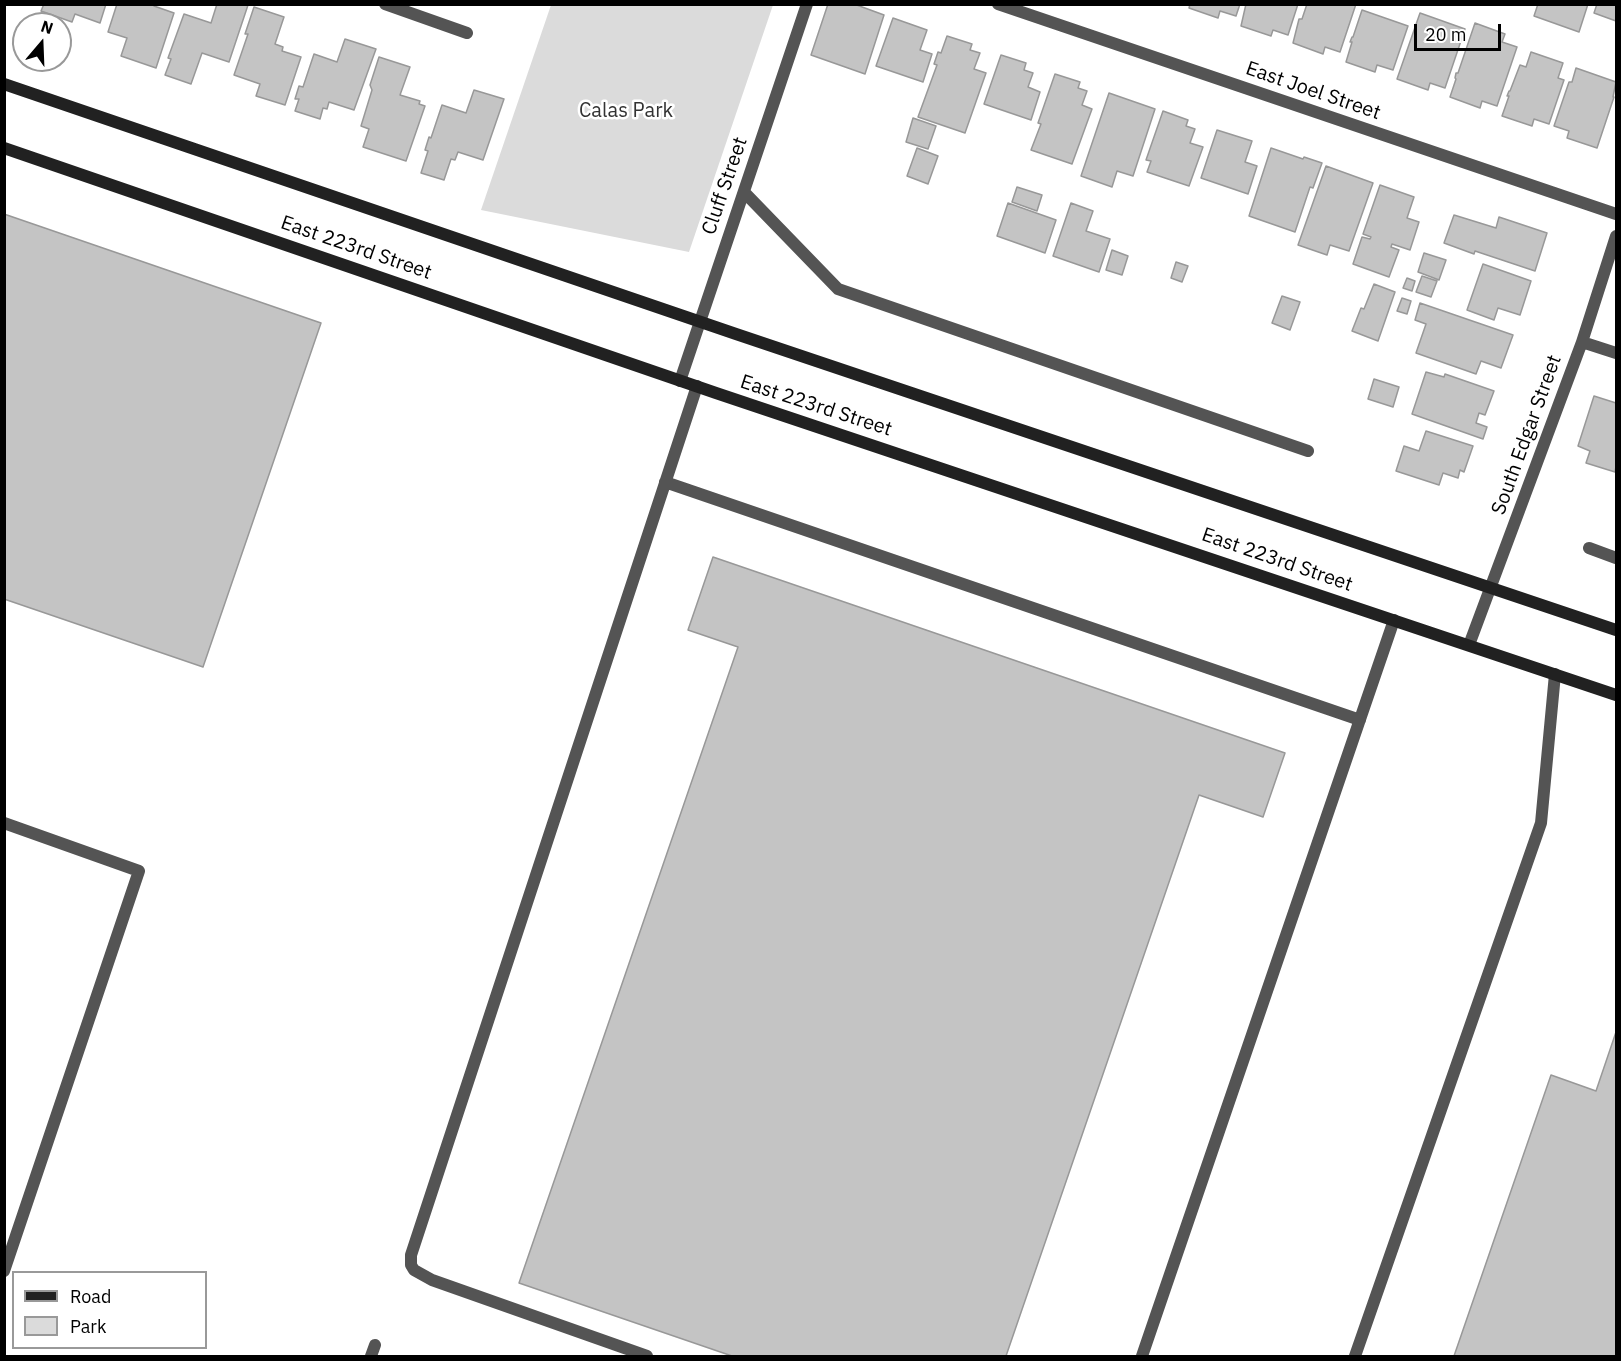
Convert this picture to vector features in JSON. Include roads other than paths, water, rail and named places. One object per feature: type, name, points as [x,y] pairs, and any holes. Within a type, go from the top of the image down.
[{"type":"main road","name":"East 223rd Street","points":[[4,84],[700,322],[1617,630]]},
{"type":"main road","name":"East 223rd Street","points":[[4,148],[680,381],[1617,695]]},
{"type":"street","points":[[385,4],[466,33]]},
{"type":"street","name":"Cluff Street","points":[[680,381],[807,4]]},
{"type":"street","name":"East Joel Street","points":[[998,4],[1617,214]]},
{"type":"street","points":[[744,192],[838,289],[1308,451]]},
{"type":"street","name":"South Edgar Street","points":[[1469,645],[1582,342],[1617,236]]},
{"type":"street","points":[[1582,342],[1617,353]]},
{"type":"street","points":[[647,1356],[432,1280],[414,1270],[411,1265],[415,1244],[697,386]]},
{"type":"street","points":[[665,482],[1360,720]]},
{"type":"street","points":[[1589,548],[1617,558]]},
{"type":"street","points":[[1142,1356],[1394,620]]},
{"type":"street","points":[[1355,1356],[1541,824],[1555,674]]},
{"type":"street","points":[[4,824],[139,871],[4,1271]]},
{"type":"park label","name":"Calas Park","points":[[626,111]]}]
